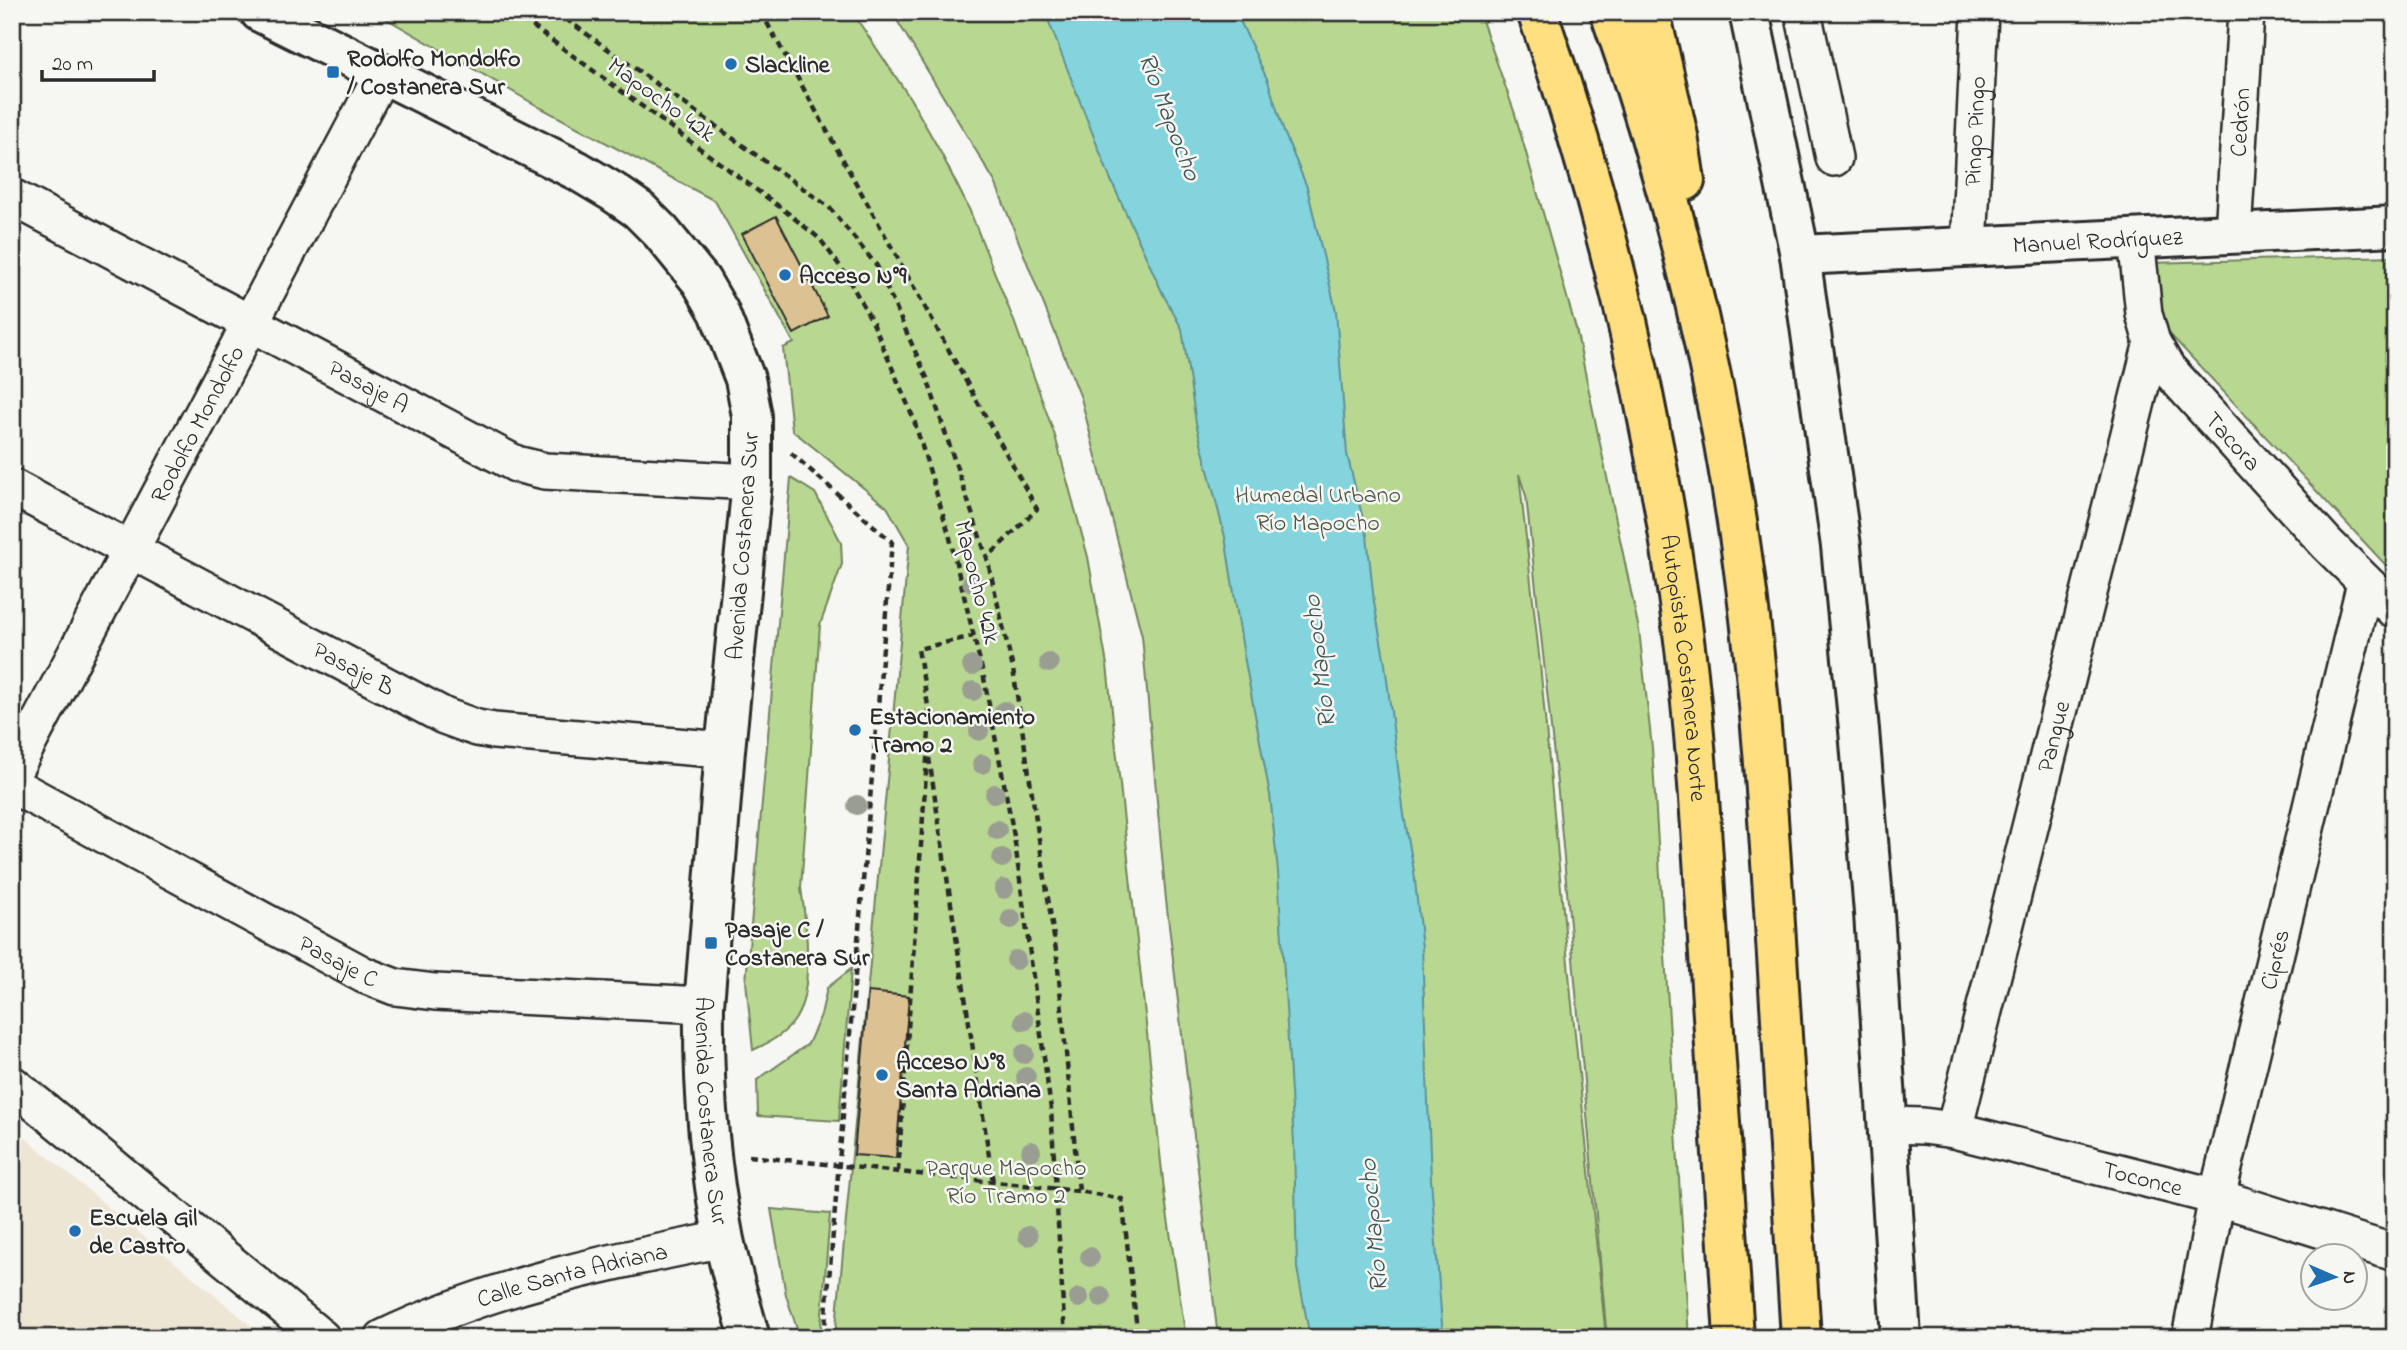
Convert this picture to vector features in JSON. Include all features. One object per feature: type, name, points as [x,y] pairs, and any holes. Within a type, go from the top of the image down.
[{"type":"highway","name":"Autopista Costanera Norte","points":[[1537,12],[1577,132],[1618,282],[1656,458],[1679,600],[1701,828],[1734,1338]]},
{"type":"highway","points":[[1610,12],[1661,170],[1703,334],[1732,491],[1759,701],[1801,1338]]},
{"type":"highway","points":[[1650,12],[1678,136],[1691,217],[1703,334]]},
{"type":"street","name":"Avenida Costanera Sur","points":[[260,12],[578,171],[639,210],[661,232],[701,281],[719,312],[733,345],[745,379],[752,416],[752,482],[725,750],[704,1005],[706,1095],[718,1203],[724,1239],[750,1338]]},
{"type":"street","points":[[1749,12],[1800,255],[1849,621],[1874,913],[1901,1338]]},
{"type":"street","points":[[1803,12],[1821,86],[1834,158]]},
{"type":"street","name":"Pingo Pingo","points":[[1969,248],[1980,12]]},
{"type":"street","name":"Cedrón","points":[[2233,234],[2246,12]]},
{"type":"street","name":"Rodolfo Mondolfo","points":[[12,774],[382,74]]},
{"type":"street","name":"Pasaje A","points":[[12,197],[503,459],[529,468],[752,482]]},
{"type":"street","name":"Manuel Rodríguez","points":[[1800,255],[2395,226]]},
{"type":"street","name":"Tacora","points":[[2136,238],[2144,314],[2152,341],[2167,368],[2326,544],[2395,611]]},
{"type":"street","name":"Pangue","points":[[1954,1130],[2152,341]]},
{"type":"street","name":"Pasaje B","points":[[12,487],[444,716],[460,722],[494,731],[725,750]]},
{"type":"street","name":"Ciprés","points":[[2190,1338],[2217,1197],[2365,583]]},
{"type":"street","name":"Pasaje C","points":[[12,785],[364,975],[395,987],[435,992],[704,1005]]},
{"type":"street","points":[[12,1084],[322,1338]]},
{"type":"street","name":"Toconce","points":[[1887,1125],[1954,1130],[2217,1197],[2395,1253]]},
{"type":"street","name":"Calle Santa Adriana","points":[[383,1338],[461,1304],[524,1284],[724,1239]]},
{"type":"path","name":"Mapocho 42k","points":[[513,12],[820,239],[845,273],[873,323],[913,417],[949,534],[984,678],[1014,836],[1051,1109],[1065,1338]]},
{"type":"path","points":[[556,12],[830,207],[877,265],[927,378],[987,558],[1013,669],[1057,957],[1079,1191]]},
{"type":"path","points":[[761,12],[1037,509],[987,558]]},
{"type":"path","points":[[784,447],[892,542],[824,1338]]},
{"type":"path","points":[[898,1171],[930,717],[918,649],[973,636]]},
{"type":"path","points":[[928,746],[993,1182]]},
{"type":"path","points":[[747,1143],[750,1169]]},
{"type":"path","points":[[748,1156],[1079,1191],[1122,1199],[1138,1338]]},
{"type":"shaded area","name":"Escuela Gil de Castro","points":[[12,1127],[266,1338],[12,1336]]},
{"type":"green space","name":"Parque Mapocho Río Tramo 2","points":[[375,12],[852,12],[910,98],[969,209],[1014,321],[1055,436],[1088,557],[1107,665],[1165,1199],[1186,1338],[835,1338],[909,545],[887,507],[792,430],[783,348],[794,343],[715,201],[541,108]]},
{"type":"green space","name":"Humedal Urbano Río Mapocho","points":[[892,12],[1479,12],[1515,114],[1576,329],[1639,630],[1652,748],[1689,1338],[1607,1338],[1559,802],[1526,496],[1519,474],[1606,1338],[1218,1338],[1166,900],[1142,636],[1081,398],[995,182]]},
{"type":"green space","points":[[2395,256],[2395,575],[2165,329],[2151,263]]},
{"type":"green space","points":[[791,478],[815,493],[841,542],[842,564],[820,625],[801,888],[807,954],[805,990],[802,1005],[788,1028],[753,1050],[746,981]]},
{"type":"green space","points":[[851,969],[839,1121],[758,1116],[757,1080],[808,1044],[821,1015],[827,988]]},
{"type":"green space","points":[[771,1209],[830,1214],[820,1338],[800,1338],[786,1295]]},
{"type":"water","name":"Río Mapocho","points":[[1045,12],[1236,12],[1268,81],[1284,132],[1307,187],[1336,311],[1347,454],[1367,535],[1374,602],[1414,871],[1422,948],[1431,1179],[1443,1338],[1310,1338],[1297,1268],[1294,1144],[1278,872],[1270,795],[1225,537],[1196,423],[1182,329],[1110,178]]},
{"type":"building","name":"Acceso N°9","points":[[776,216],[828,316],[794,334],[742,234]]},
{"type":"building","name":"Acceso N°8 Santa Adriana","points":[[868,992],[909,996],[896,1158],[854,1155]]},
{"type":"place","name":"Slackline","points":[[731,64]]},
{"type":"place","name":"Rodolfo Mondolfo / Costanera Sur","points":[[333,72]]},
{"type":"place","name":"Acceso N°9","points":[[785,275]]},
{"type":"place","name":"Estacionamiento Tramo 2","points":[[855,730]]},
{"type":"place","name":"Pasaje C / Costanera Sur","points":[[711,943]]},
{"type":"place","name":"Acceso N°8 Santa Adriana","points":[[882,1075]]},
{"type":"place","name":"Escuela Gil de Castro","points":[[75,1231]]}]
